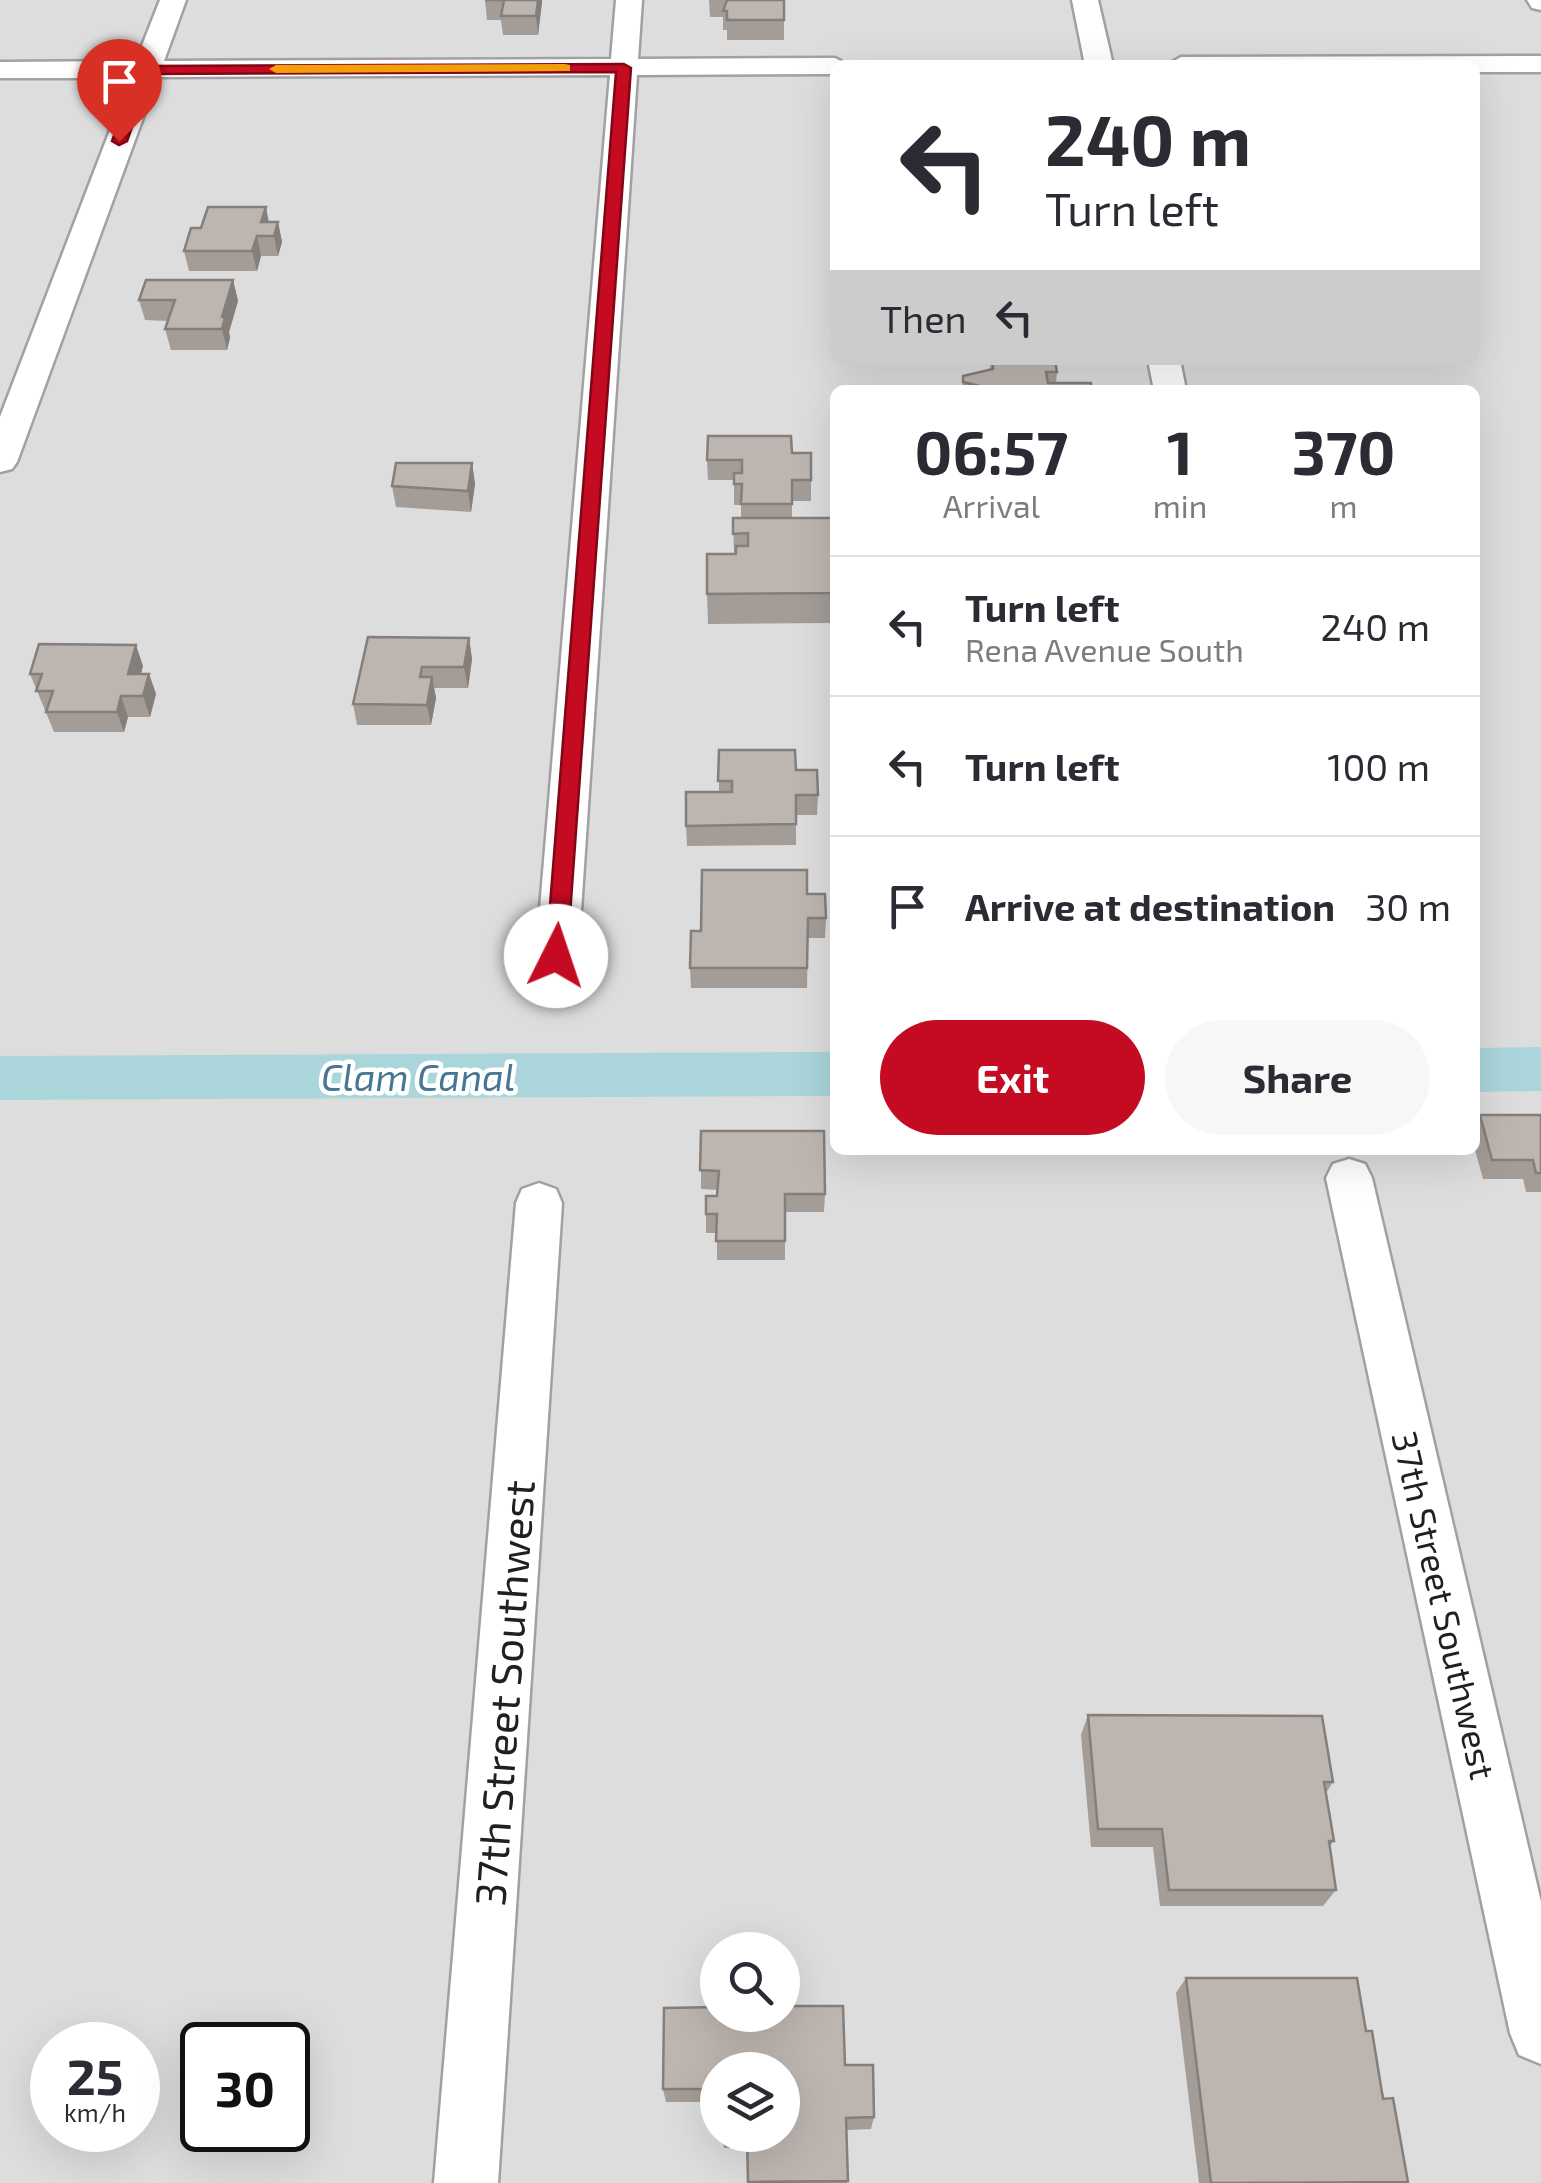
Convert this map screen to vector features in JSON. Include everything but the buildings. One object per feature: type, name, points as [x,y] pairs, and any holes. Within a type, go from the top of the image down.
[{"type":"street","points":[[0,462],[174,0]]},
{"type":"street","points":[[556,956],[629,0]]},
{"type":"street","points":[[1085,0],[1099,60]]},
{"type":"street","points":[[1480,64],[1541,64]]},
{"type":"street","points":[[0,70],[830,66]]},
{"type":"street","name":"37th Street Southwest","points":[[1350,1178],[1541,2033]]},
{"type":"street","name":"37th Street Southwest","points":[[466,2183],[539,1203]]},
{"type":"shaded area","points":[[0,0],[1541,0],[1541,2183],[0,2183]]},
{"type":"waterway","name":"Clam Canal","points":[[1480,1070],[1541,1069]]},
{"type":"waterway","name":"Clam Canal","points":[[0,1078],[830,1074]]},
{"type":"slow traffic","points":[[276,69],[565,68]]},
{"type":"route","points":[[119,141],[146,70],[624,68],[556,956]]}]
